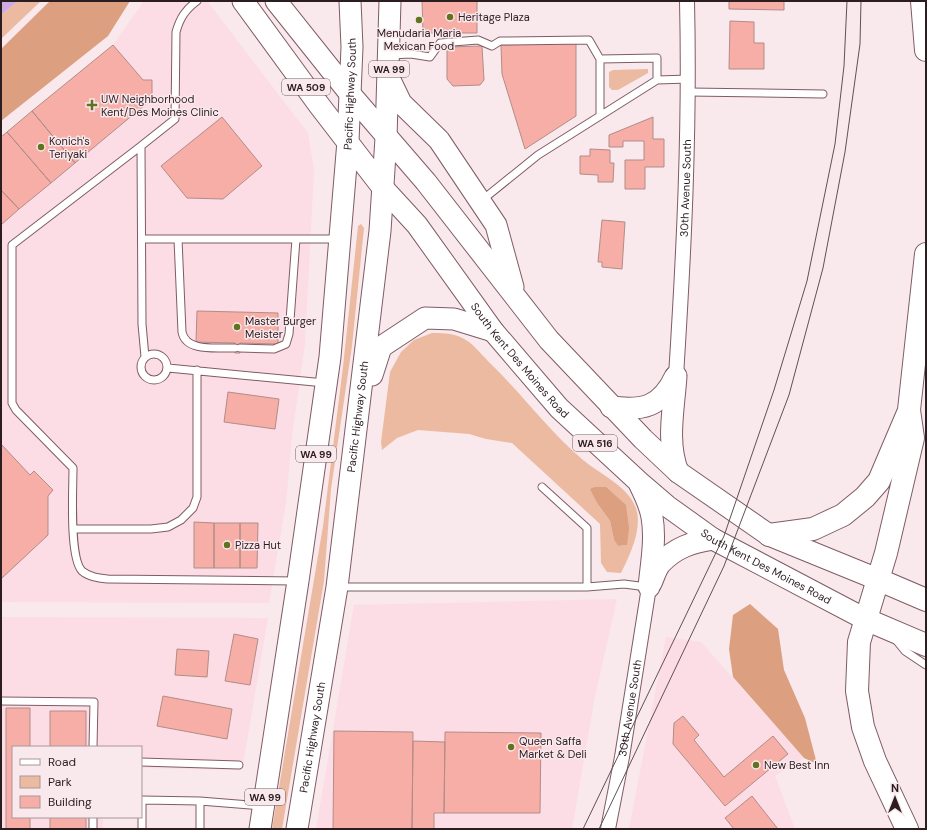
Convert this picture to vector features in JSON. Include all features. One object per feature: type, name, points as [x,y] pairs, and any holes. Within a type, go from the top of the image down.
[{"type":"highway","points":[[922,1],[926,50]]},
{"type":"highway","points":[[907,829],[875,761],[863,727],[857,691],[859,642],[894,521],[913,438],[909,410],[926,254]]},
{"type":"highway","points":[[769,535],[812,529],[843,515],[865,497],[879,481],[909,410]]},
{"type":"highway","name":"WA 516","points":[[877,579],[926,600]]},
{"type":"highway","name":"South Kent Des Moines Road","points":[[865,619],[926,645]]},
{"type":"main road","name":"South Kent Des Moines Road","points":[[243,1],[319,105],[383,188],[417,225],[493,331],[558,408],[667,506],[713,539],[865,619]]},
{"type":"main road","name":"WA 509","points":[[276,1],[386,138]]},
{"type":"main road","name":"Pacific Highway South","points":[[260,829],[298,581],[326,383],[340,239],[351,95],[352,47],[350,1]]},
{"type":"main road","name":"Pacific Highway South","points":[[297,829],[337,587],[367,338],[383,188],[389,78],[390,1]]},
{"type":"main road","points":[[389,78],[401,103],[439,140],[496,225],[515,295]]},
{"type":"main road","name":"WA 516","points":[[386,138],[426,182],[549,340],[611,407],[678,472],[769,535],[877,579]]},
{"type":"main road","points":[[356,423],[381,347],[425,318],[454,318],[493,331]]},
{"type":"main road","points":[[611,407],[636,409],[655,402],[669,390],[676,376]]},
{"type":"main road","points":[[676,376],[671,446],[678,472]]},
{"type":"main road","points":[[639,482],[650,506],[652,518],[653,529],[649,587]]},
{"type":"main road","points":[[649,587],[660,564],[680,548],[693,542],[713,539]]},
{"type":"street","name":"30th Avenue South","points":[[676,376],[684,251],[689,85],[687,1]]},
{"type":"street","name":"30th Avenue South","points":[[608,829],[622,757],[649,587]]},
{"type":"lane","points":[[196,1],[187,8],[180,18],[176,32],[175,119],[12,245],[12,403],[16,410],[73,468],[76,561],[82,570],[90,576],[108,579],[298,581]]},
{"type":"lane","points":[[389,55],[411,54],[430,57],[440,43],[478,40],[492,46],[500,41],[589,40],[600,59],[600,115]]},
{"type":"lane","points":[[600,59],[657,58],[657,80]]},
{"type":"lane","points":[[481,202],[538,155],[657,80],[741,91],[823,94]]},
{"type":"lane","points":[[141,146],[142,324],[145,357],[141,369],[148,379],[161,379],[168,368],[162,356],[154,354],[145,357]]},
{"type":"lane","points":[[142,239],[340,239]]},
{"type":"lane","points":[[178,239],[182,332],[184,339],[193,346],[274,349],[286,344],[289,334],[296,239]]},
{"type":"lane","points":[[168,368],[326,383]]},
{"type":"lane","points":[[74,529],[151,529],[168,527],[181,520],[193,508],[197,497],[197,370]]},
{"type":"lane","points":[[542,487],[587,528],[587,587]]},
{"type":"lane","points":[[337,587],[587,587],[624,584],[649,587]]},
{"type":"lane","points":[[889,630],[905,651],[926,664]]},
{"type":"lane","points":[[1,701],[94,702],[93,746]]},
{"type":"lane","points":[[142,762],[239,765]]},
{"type":"lane","points":[[142,829],[142,800],[200,801],[264,806]]},
{"type":"lane","points":[[200,801],[200,829]]},
{"type":"lane","points":[[93,818],[93,829]]},
{"type":"shaded area","points":[[1,1],[18,1],[1,15]]},
{"type":"shaded area","points":[[50,1],[130,1],[108,36],[1,121],[1,49]]},
{"type":"shaded area","points":[[144,1],[207,1],[308,133],[314,170],[305,344],[292,436],[286,503],[269,603],[1,602],[1,137],[113,45]]},
{"type":"shaded area","points":[[595,487],[606,487],[626,505],[629,528],[627,545],[618,546],[614,540],[610,521],[597,503],[590,489]]},
{"type":"shaded area","points":[[617,599],[595,696],[572,829],[316,829],[354,605]]},
{"type":"shaded area","points":[[750,604],[778,629],[784,670],[805,718],[817,764],[804,758],[733,677],[729,649],[733,615]]},
{"type":"shaded area","points":[[1,617],[268,618],[242,770],[142,768],[142,746],[12,746],[12,818],[103,818],[103,829],[1,829]]},
{"type":"shaded area","points":[[666,637],[701,642],[804,758],[775,776],[795,829],[629,829]]},
{"type":"green space","points":[[18,1],[41,1],[1,39],[1,15]]},
{"type":"green space","points":[[648,69],[648,73],[618,90],[612,90],[609,87],[609,72],[613,70]]},
{"type":"green space","points":[[361,224],[364,228],[352,346],[331,489],[324,581],[282,829],[272,829],[323,526],[343,367],[358,226]]},
{"type":"green space","points":[[432,333],[442,333],[456,335],[469,342],[506,379],[571,450],[626,492],[635,506],[638,522],[635,540],[621,573],[607,572],[601,563],[600,524],[512,443],[486,439],[469,434],[418,430],[397,438],[382,450],[381,442],[390,372],[401,352],[414,340]],"holes":[[[591,489],[627,545],[618,546],[614,540],[610,521],[597,503]]]},
{"type":"building","name":"Heritage Plaza","points":[[422,1],[477,1],[477,33],[423,33]]},
{"type":"building","points":[[729,1],[784,1],[784,10],[729,9]]},
{"type":"building","points":[[730,21],[754,22],[754,43],[764,43],[764,69],[729,69]]},
{"type":"building","points":[[576,43],[576,116],[525,149],[502,74],[501,45]]},
{"type":"building","name":"UW Neighborhood Kent/Des Moines Clinic","points":[[113,45],[143,80],[152,80],[152,99],[75,163],[32,111]]},
{"type":"building","points":[[482,46],[484,80],[480,85],[453,86],[447,79],[447,47]]},
{"type":"building","name":"Konich's Teriyaki","points":[[32,111],[75,163],[51,183],[7,132]]},
{"type":"building","points":[[222,117],[262,166],[223,199],[187,198],[161,166]]},
{"type":"building","points":[[653,117],[653,139],[664,139],[664,167],[645,167],[645,189],[625,189],[625,160],[644,160],[644,141],[623,141],[623,147],[609,147],[609,135]]},
{"type":"building","points":[[7,132],[51,183],[19,209],[1,190],[1,137]]},
{"type":"building","points":[[590,149],[610,150],[610,163],[614,163],[613,182],[598,182],[598,175],[580,174],[580,156],[590,156]]},
{"type":"building","points":[[1,190],[19,209],[1,225]]},
{"type":"building","points":[[602,220],[625,222],[622,269],[602,267],[602,262],[598,262]]},
{"type":"building","name":"Master Burger Meister","points":[[197,311],[278,313],[278,344],[240,343],[240,353],[235,353],[235,343],[196,342]]},
{"type":"building","points":[[228,392],[279,399],[275,429],[224,422]]},
{"type":"building","points":[[1,444],[30,475],[34,471],[53,490],[48,496],[48,535],[1,579]]},
{"type":"building","points":[[194,522],[214,523],[214,568],[194,568]]},
{"type":"building","name":"Pizza Hut","points":[[214,523],[240,523],[240,568],[214,568]]},
{"type":"building","points":[[240,523],[258,523],[257,568],[240,568]]},
{"type":"building","points":[[234,634],[258,639],[250,685],[225,681]]},
{"type":"building","points":[[177,649],[209,651],[207,677],[175,675]]},
{"type":"building","points":[[163,696],[232,709],[227,739],[157,726]]},
{"type":"building","points":[[6,708],[30,708],[30,746],[12,746],[12,818],[30,818],[30,829],[6,829]]},
{"type":"building","points":[[50,711],[86,711],[86,746],[50,746]]},
{"type":"building","name":"New Best Inn","points":[[683,716],[699,735],[694,740],[724,777],[773,736],[788,754],[725,806],[673,744],[674,723]]},
{"type":"building","points":[[334,731],[413,732],[412,829],[333,829]]},
{"type":"building","points":[[445,732],[541,733],[540,813],[444,813]]},
{"type":"building","points":[[413,741],[445,742],[444,813],[434,813],[434,829],[412,829]]},
{"type":"building","points":[[752,796],[778,829],[734,829],[725,818]]},
{"type":"building","points":[[50,818],[86,818],[86,829],[50,829]]},
{"type":"tram line","points":[[583,829],[724,536],[774,390],[807,281],[835,144],[844,66],[847,1]]},
{"type":"tram line","points":[[599,829],[724,566],[789,395],[823,268],[845,152],[860,44],[861,1]]},
{"type":"place","name":"Heritage Plaza","points":[[450,17]]},
{"type":"place","name":"Menudaria Maria Mexican Food","points":[[419,20]]},
{"type":"place","name":"UW Neighborhood Kent/Des Moines Clinic","points":[[92,105]]},
{"type":"place","name":"Konich's Teriyaki","points":[[41,147]]},
{"type":"place","name":"Master Burger Meister","points":[[237,327]]},
{"type":"place","name":"Pizza Hut","points":[[227,545]]},
{"type":"place","name":"Queen Saffa Market & Deli","points":[[511,747]]},
{"type":"place","name":"New Best Inn","points":[[756,765]]}]
